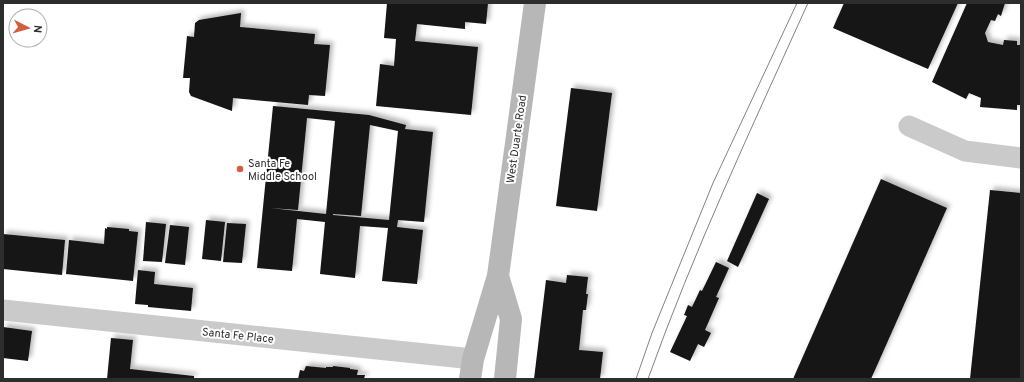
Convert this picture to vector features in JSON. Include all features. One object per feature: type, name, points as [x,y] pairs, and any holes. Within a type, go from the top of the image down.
[{"type":"main road","name":"West Duarte Road","points":[[472,369],[498,276],[535,3]]},
{"type":"main road","name":"West Duarte Road","points":[[498,276],[511,319],[505,379]]},
{"type":"street","points":[[909,126],[965,151],[1021,158]]},
{"type":"street","name":"Santa Fe Place","points":[[3,310],[472,369]]},
{"type":"building","points":[[387,3],[488,3],[486,24],[465,22],[465,29],[417,24],[415,41],[478,47],[471,115],[376,106],[380,64],[394,66],[396,39],[384,38]]},
{"type":"building","points":[[844,3],[958,3],[928,69],[833,28]]},
{"type":"building","points":[[967,3],[1005,3],[1001,16],[998,14],[995,21],[991,20],[985,33],[988,42],[1003,45],[1004,40],[1017,41],[1017,45],[1021,45],[1021,105],[1017,105],[1017,110],[980,107],[981,98],[969,93],[966,99],[932,82]]},
{"type":"building","points":[[241,13],[240,27],[315,34],[314,44],[330,45],[325,96],[309,95],[308,105],[233,98],[232,111],[191,96],[189,92],[190,78],[183,78],[187,36],[194,37],[195,23],[199,20]]},
{"type":"building","points":[[571,88],[612,93],[597,211],[556,206]]},
{"type":"building","points":[[273,106],[369,115],[406,125],[405,129],[433,132],[424,222],[398,220],[397,227],[423,230],[417,284],[382,281],[388,228],[360,226],[355,278],[320,274],[325,222],[297,219],[292,271],[257,268]],"holes":[[[307,118],[335,121],[326,214],[270,208],[298,210]],[[370,125],[398,131],[389,220],[333,215],[361,216]]]},
{"type":"building","points":[[881,179],[947,208],[871,379],[793,379]]},
{"type":"building","points":[[990,190],[1021,193],[1021,379],[970,379]]},
{"type":"building","points":[[757,193],[769,199],[738,267],[727,261]]},
{"type":"building","points":[[206,220],[225,222],[221,261],[202,259]]},
{"type":"building","points":[[146,222],[166,224],[162,262],[143,261]]},
{"type":"building","points":[[227,223],[246,224],[242,263],[223,262]]},
{"type":"building","points":[[170,225],[189,227],[185,265],[165,263]]},
{"type":"building","points":[[107,227],[129,229],[129,231],[138,232],[133,281],[66,274],[69,240],[104,244],[105,228],[107,229]]},
{"type":"building","points":[[3,234],[65,240],[62,275],[3,269]]},
{"type":"building","points":[[716,262],[729,268],[716,297],[719,298],[705,330],[711,333],[704,347],[698,344],[690,361],[670,352],[687,316],[684,315],[688,305],[692,307],[700,290],[702,291]]},
{"type":"building","points":[[138,270],[155,272],[154,284],[193,288],[191,311],[148,307],[148,305],[135,304]]},
{"type":"building","points":[[567,275],[588,277],[586,294],[588,294],[586,310],[583,310],[579,350],[603,352],[600,379],[534,379],[546,280],[566,283]]},
{"type":"building","points":[[3,327],[32,331],[28,361],[3,358]]},
{"type":"building","points":[[111,338],[133,340],[130,369],[194,376],[194,379],[107,379]]},
{"type":"building","points":[[306,366],[326,368],[333,366],[350,368],[358,370],[357,375],[365,375],[364,379],[298,379],[300,370],[304,371]]},
{"type":"tram line","points":[[636,379],[652,333],[713,183],[797,3]]},
{"type":"tram line","points":[[648,379],[704,236],[808,3]]},
{"type":"place","name":"Santa Fe Middle School","points":[[240,169]]}]
